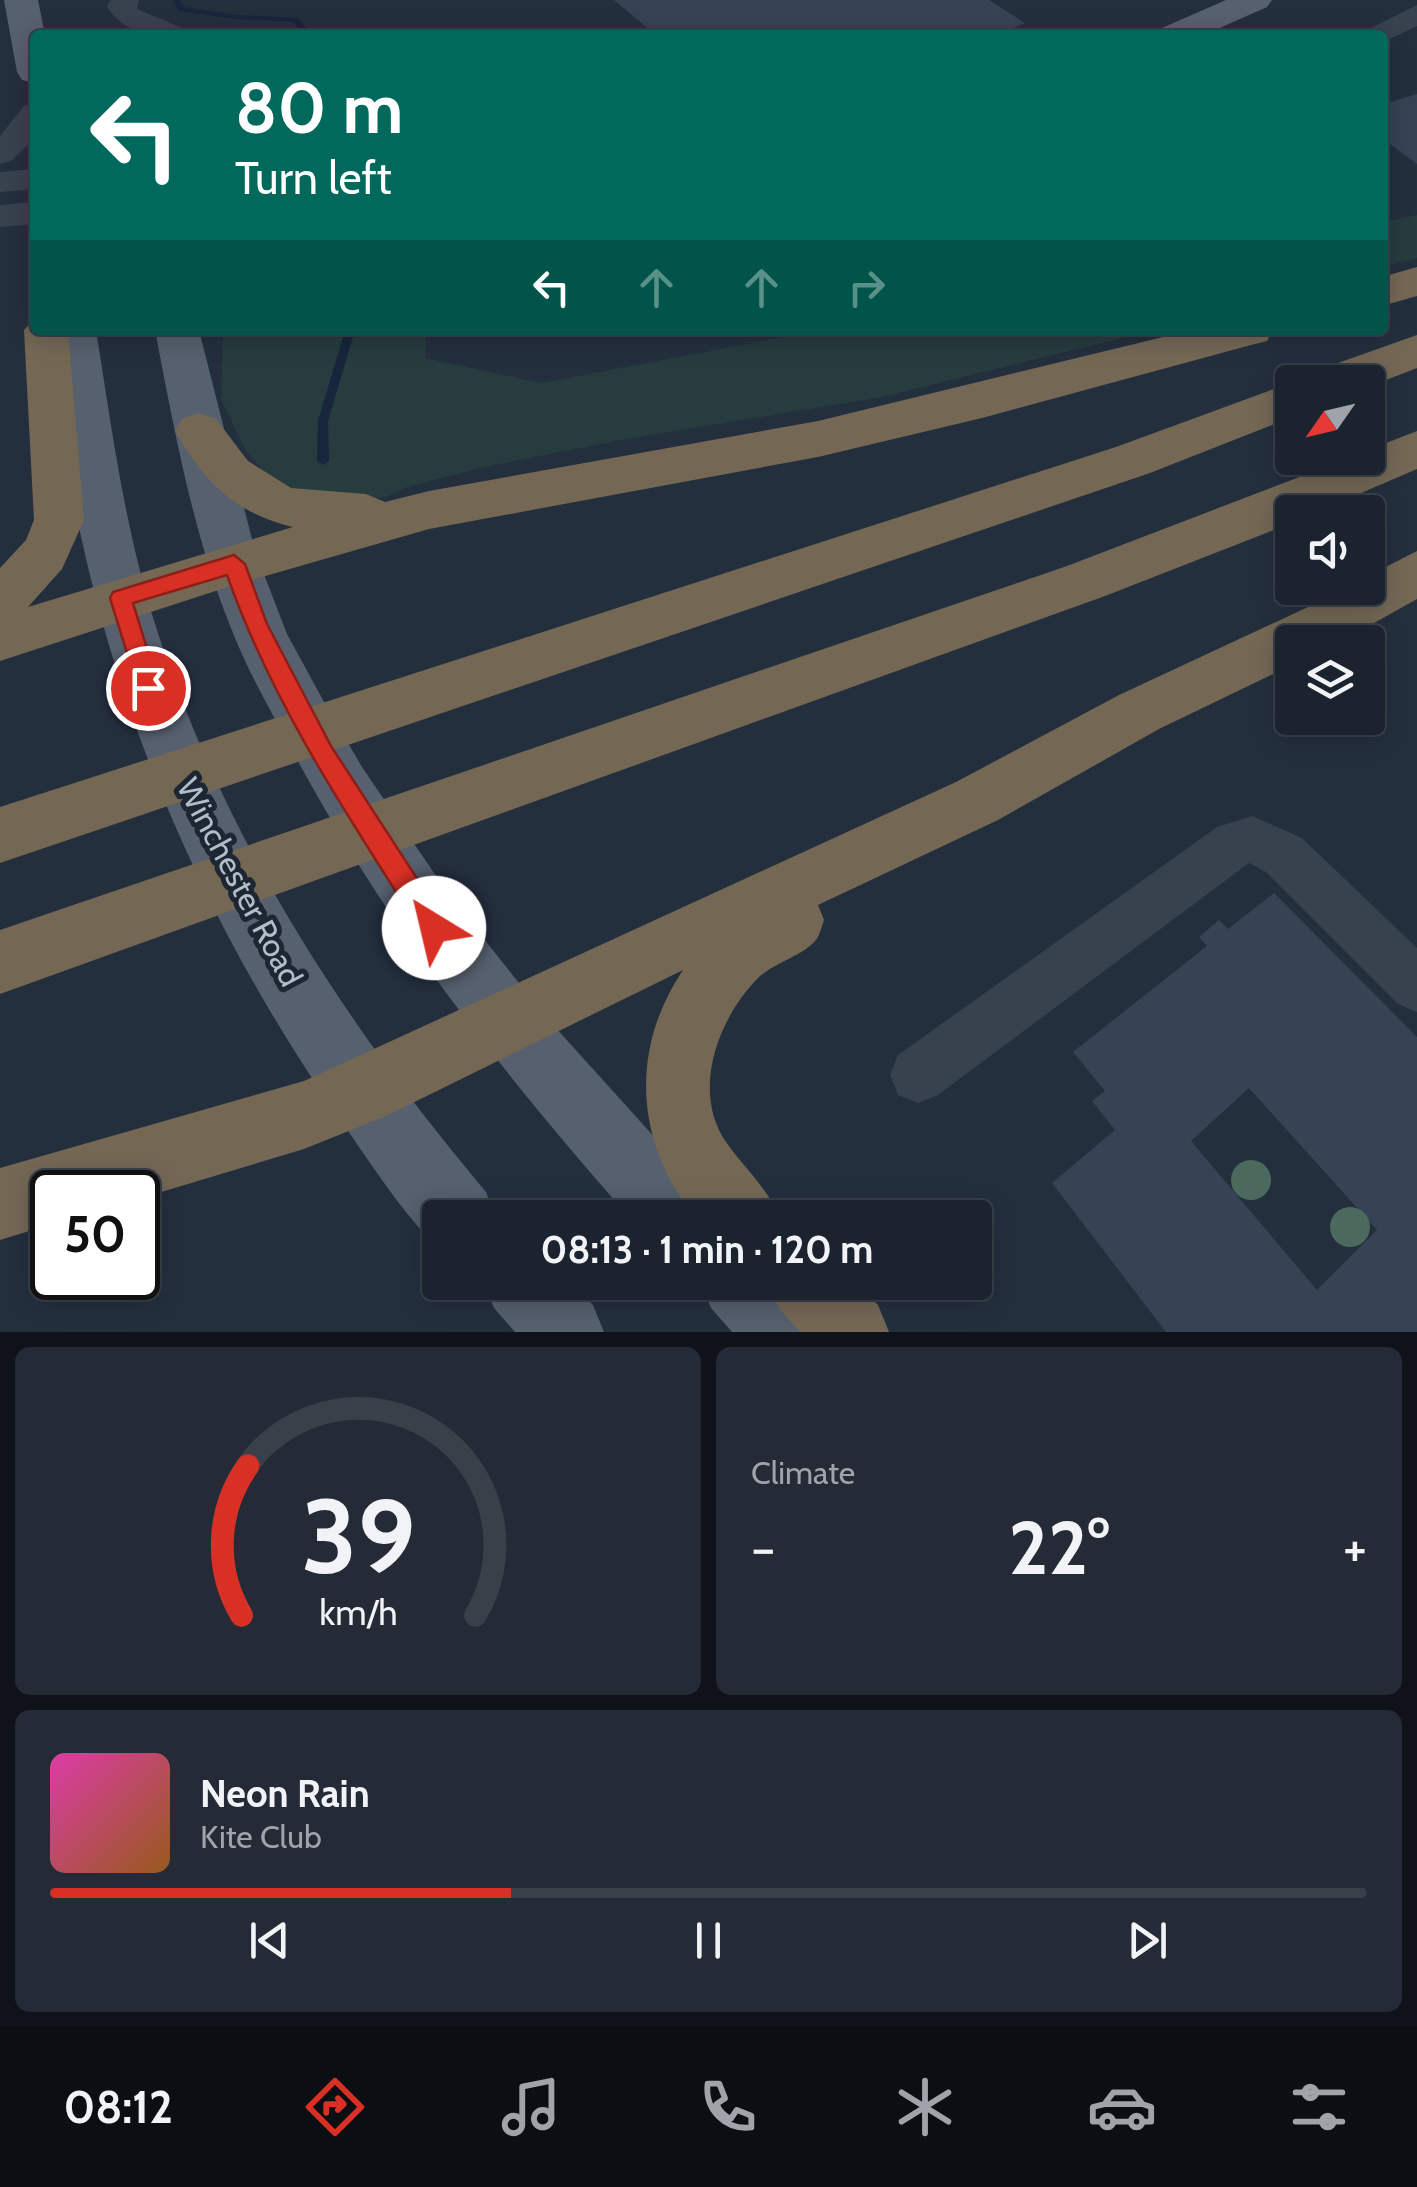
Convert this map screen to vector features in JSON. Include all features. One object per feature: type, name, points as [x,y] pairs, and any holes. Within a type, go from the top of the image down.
[{"type":"highway","points":[[1388,290],[1417,280]]},
{"type":"highway","points":[[0,599],[38,565],[55,535],[58,520],[46,335]]},
{"type":"highway","points":[[0,638],[234,564],[430,510],[818,439],[982,402],[1232,335]]},
{"type":"highway","points":[[1380,365],[1417,351]]},
{"type":"highway","points":[[17,829],[1133,460],[1275,405]]},
{"type":"highway","points":[[197,423],[228,474],[242,488],[269,502],[302,511],[346,514],[430,510]]},
{"type":"highway","points":[[0,962],[1086,581],[1281,507],[1417,449]]},
{"type":"highway","points":[[729,1200],[698,1161],[682,1119],[676,1087],[690,1018],[737,954],[977,801],[1139,712],[1353,612],[1417,572]]},
{"type":"highway","points":[[0,1204],[304,1116],[977,801]]},
{"type":"highway","points":[[822,1300],[851,1332]]},
{"type":"main road","points":[[21,0],[30,46]]},
{"type":"main road","points":[[1186,30],[1255,0]]},
{"type":"main road","name":"Winchester Road","points":[[75,335],[104,530],[160,721],[212,837],[286,971],[362,1092],[446,1200]]},
{"type":"main road","points":[[178,335],[234,564],[256,624],[338,782],[412,898],[504,1020],[662,1200]]},
{"type":"main road","points":[[197,423],[202,374],[200,335]]},
{"type":"main road","points":[[537,1300],[566,1332]]},
{"type":"main road","points":[[753,1300],[782,1332]]},
{"type":"street","points":[[124,0],[121,6],[126,16],[163,30]]},
{"type":"street","points":[[1408,0],[1417,5]]},
{"type":"street","points":[[1388,30],[1417,14]]},
{"type":"street","points":[[0,154],[20,137],[30,121]]},
{"type":"street","points":[[0,182],[30,179]]},
{"type":"street","points":[[0,216],[30,213]]},
{"type":"street","points":[[918,1075],[1235,842],[1252,839],[1284,855],[1417,985]]},
{"type":"green space","points":[[1417,215],[1417,258],[1388,266],[1388,221]]},
{"type":"green space","points":[[223,335],[426,335],[425,358],[542,383],[794,335],[1135,335],[882,397],[621,440],[484,467],[404,488],[387,497],[349,500],[292,492],[264,472],[246,451],[221,399]]},
{"type":"building","points":[[614,0],[989,0],[1025,23],[1009,30],[650,30]]},
{"type":"building","points":[[1417,94],[1417,164],[1388,142],[1388,103]]},
{"type":"building","points":[[1274,893],[1417,1037],[1417,1332],[1166,1332],[1052,1183],[1115,1130],[1092,1101],[1105,1091],[1073,1052],[1207,946],[1199,937],[1219,920],[1228,929]],"holes":[[[1249,1088],[1377,1230],[1317,1290],[1191,1141]]]},
{"type":"waterway","points":[[177,0],[181,9],[295,20],[304,30]]},
{"type":"waterway","points":[[323,461],[323,421],[349,335]]},
{"type":"route","points":[[148,688],[121,598],[234,564],[256,624],[322,754],[434,928]]}]
